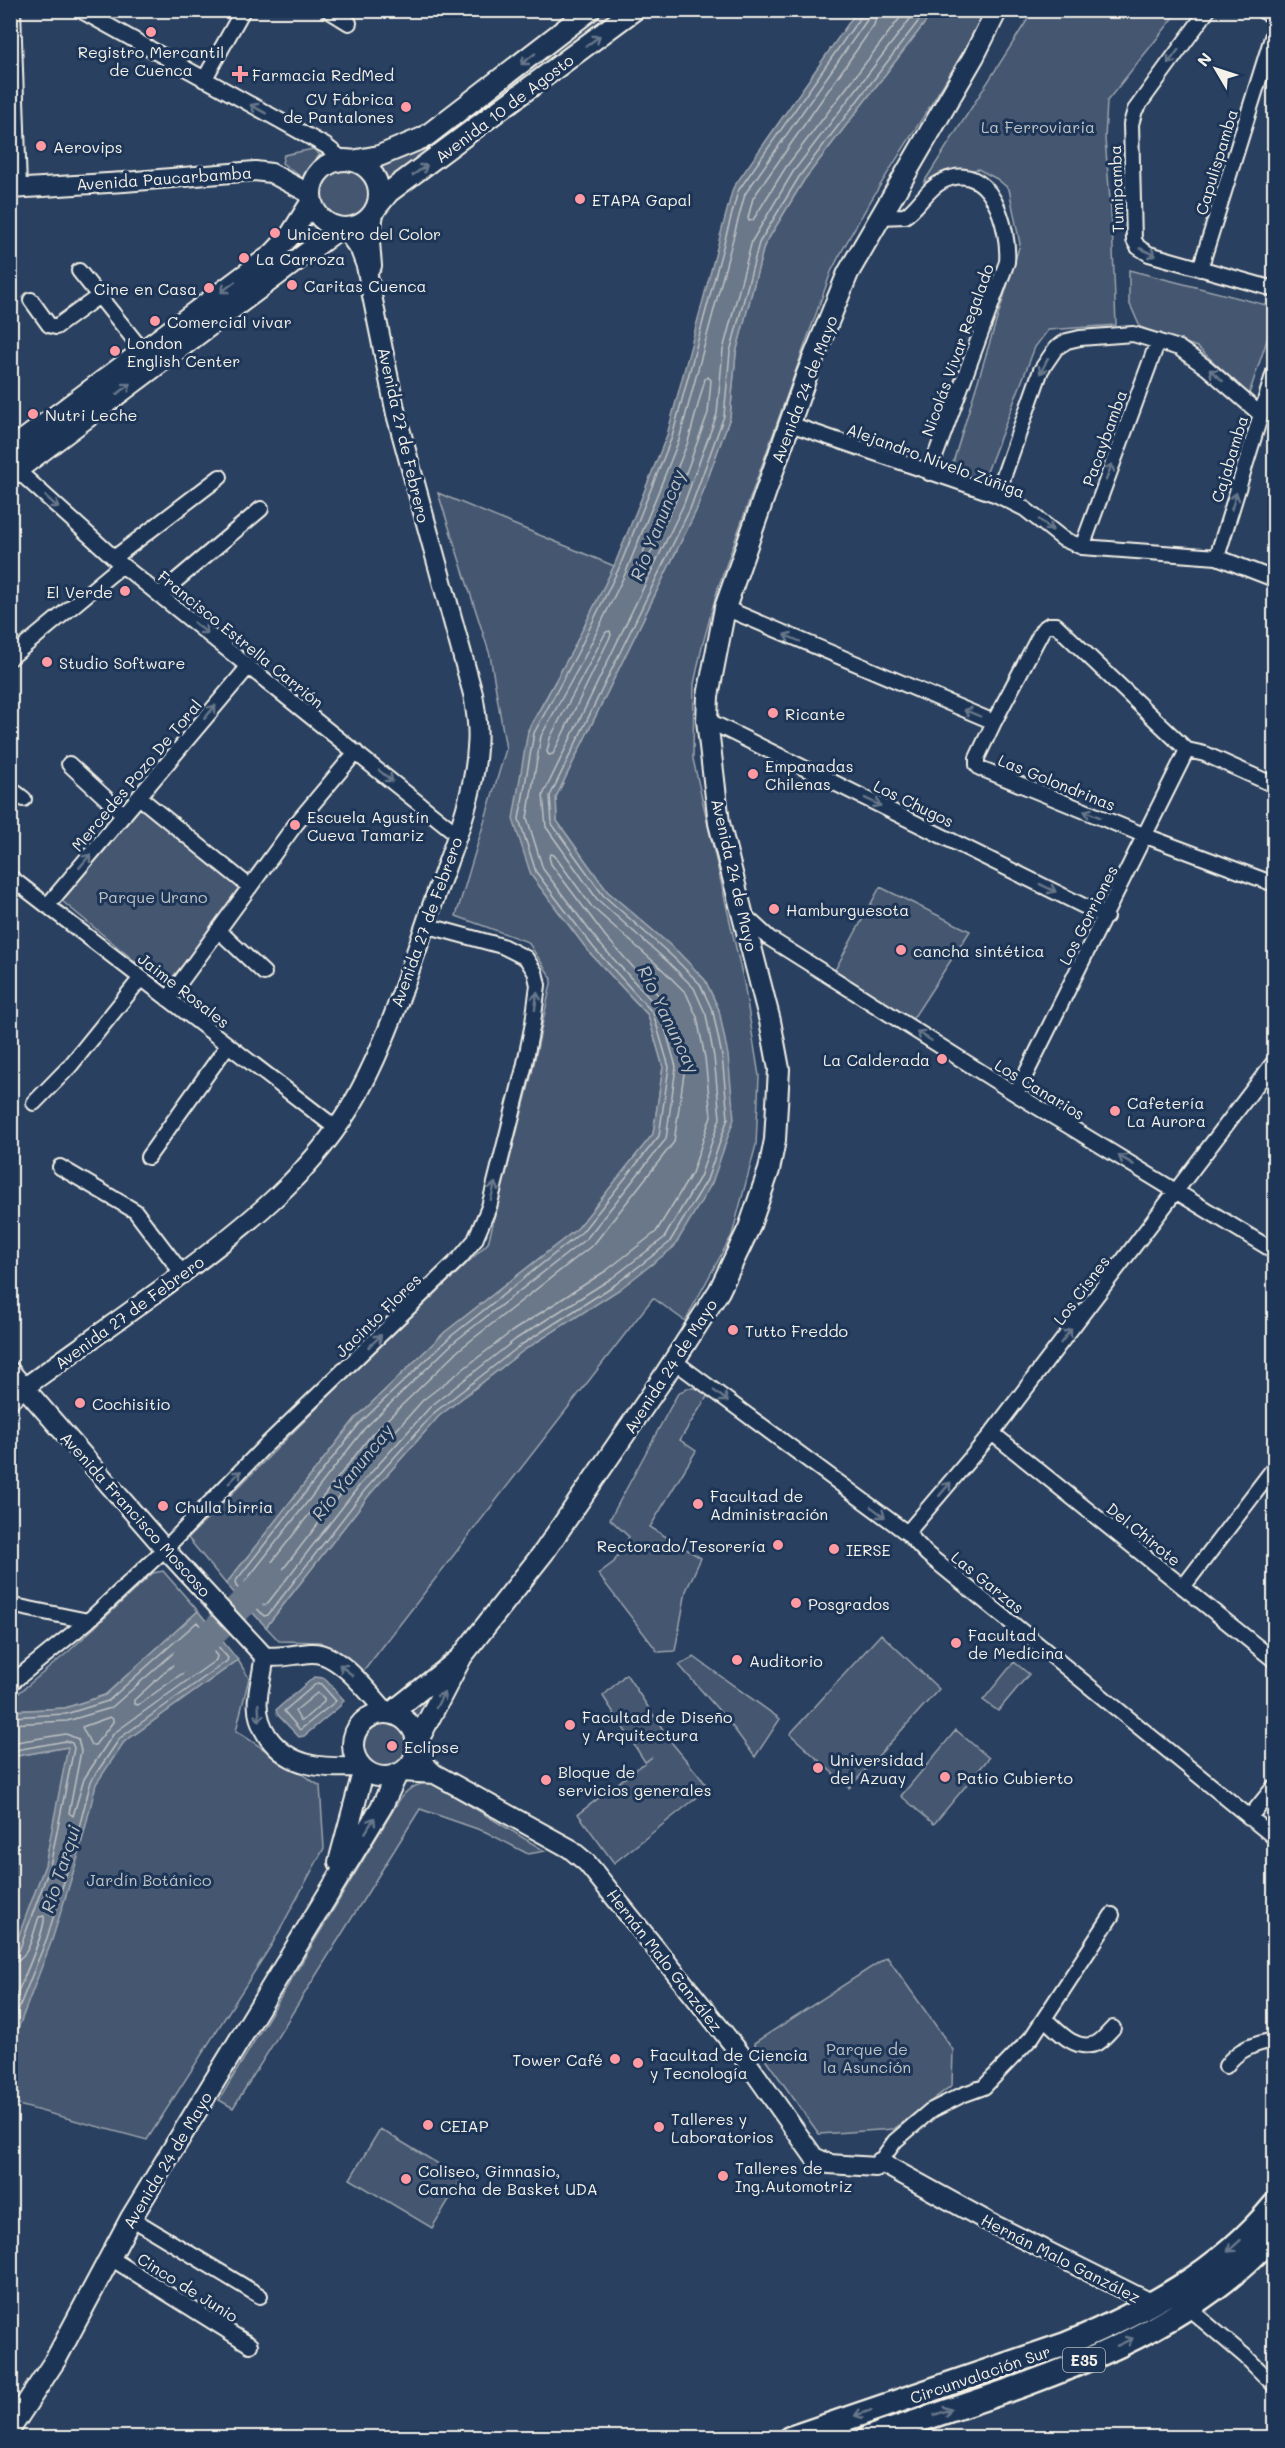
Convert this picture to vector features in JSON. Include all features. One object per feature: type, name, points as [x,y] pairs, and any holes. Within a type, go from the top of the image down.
[{"type":"highway","name":"Circunvalación Sur","points":[[790,2438],[1066,2344],[1153,2304],[1203,2273],[1235,2246],[1275,2205]]},
{"type":"highway","name":"Circunvalación Sur","points":[[868,2438],[1060,2370],[1141,2335],[1187,2307],[1234,2273],[1275,2235]]},
{"type":"main road","name":"Avenida 10 de Agosto","points":[[348,161],[380,156],[425,136],[590,10]]},
{"type":"main road","name":"Avenida 10 de Agosto","points":[[375,210],[390,192],[634,10]]},
{"type":"main road","name":"Avenida 24 de Mayo","points":[[417,1746],[462,1656],[544,1552],[719,1291],[760,1199],[775,1140],[779,1069],[755,959],[719,823],[707,720],[708,696],[725,609],[807,374],[849,273],[879,217],[974,56],[997,10]]},
{"type":"main road","name":"Avenida 24 de Mayo","points":[[974,56],[1006,10]]},
{"type":"main road","points":[[10,450],[273,254],[290,236],[312,198],[319,174],[330,164],[348,161],[370,171],[375,179],[379,198],[375,210],[361,224],[342,228],[13,469]]},
{"type":"main road","points":[[312,198],[322,219],[342,228]]},
{"type":"main road","name":"Avenida 24 de Mayo","points":[[389,1713],[462,1656]]},
{"type":"main road","points":[[379,1713],[389,1713],[407,1721],[412,1727],[417,1746],[409,1766],[399,1773],[381,1777],[363,1768],[352,1746],[356,1731],[365,1719],[379,1713]]},
{"type":"main road","name":"Avenida 24 de Mayo","points":[[328,1893],[344,1849],[363,1768]]},
{"type":"main road","name":"Avenida 24 de Mayo","points":[[10,2429],[56,2359],[109,2257],[382,1806],[399,1773]]},
{"type":"street","points":[[13,10],[15,188]]},
{"type":"street","points":[[80,10],[326,146],[348,161]]},
{"type":"street","points":[[204,80],[243,10]]},
{"type":"street","points":[[328,10],[349,23]]},
{"type":"street","name":"Tumipamba","points":[[1208,10],[1135,110],[1131,124],[1134,240],[1138,247],[1149,254],[1275,290]]},
{"type":"street","points":[[1261,10],[1275,16]]},
{"type":"street","name":"Capulispamba","points":[[1200,269],[1275,31]]},
{"type":"street","name":"Avenida Paucarbamba","points":[[15,188],[255,171],[271,173],[312,198]]},
{"type":"street","name":"Nicolás Vivar Regalado","points":[[879,217],[905,216],[937,185],[960,176],[981,182],[991,196],[1008,237],[1007,262],[929,473]]},
{"type":"street","name":"Avenida 27 de Febrero","points":[[372,291],[370,242],[375,210]]},
{"type":"street","name":"Avenida 27 de Febrero","points":[[10,1400],[235,1233],[283,1192],[336,1128],[372,1066],[399,1000],[457,834],[474,776],[478,747],[473,694],[396,414],[372,291],[360,250],[342,228]]},
{"type":"street","points":[[79,271],[143,351]]},
{"type":"street","points":[[31,300],[49,325],[56,327],[99,296]]},
{"type":"street","points":[[997,495],[1031,395],[1048,358],[1056,348],[1067,341],[1133,334],[1179,348],[1260,414]]},
{"type":"street","name":"Pacaybamba","points":[[1082,547],[1158,341]]},
{"type":"street","name":"Cajabamba","points":[[1217,557],[1275,372]]},
{"type":"street","name":"Alejandro Nivelo Zúñiga","points":[[790,424],[997,495],[1025,509],[1063,539],[1082,547],[1217,557],[1275,579]]},
{"type":"street","name":"Francisco Estrella Carrión","points":[[13,469],[118,562],[457,834]]},
{"type":"street","points":[[10,658],[118,562],[220,477]]},
{"type":"street","points":[[159,595],[261,509]]},
{"type":"street","points":[[725,609],[994,722],[1043,629],[1048,625],[1056,625],[1187,750],[1205,754],[1275,785]]},
{"type":"street","name":"Mercedes Pozo De Toral","points":[[47,906],[249,666]]},
{"type":"street","name":"Los Chugos","points":[[707,720],[1106,917]]},
{"type":"street","name":"Las Golondrinas","points":[[994,722],[977,758],[977,765],[980,768],[1146,836],[1275,884]]},
{"type":"street","name":"Los Gorriones","points":[[1016,1094],[1106,917],[1187,750]]},
{"type":"street","points":[[168,999],[295,825],[356,752]]},
{"type":"street","points":[[69,764],[124,815]]},
{"type":"street","points":[[10,788],[24,799]]},
{"type":"street","points":[[139,797],[250,887]]},
{"type":"street","name":"Jaime Rosales","points":[[10,878],[336,1128]]},
{"type":"street","name":"Los Canarios","points":[[744,915],[769,938],[791,952],[1016,1094],[1275,1251]]},
{"type":"street","name":"Jacinto Flores","points":[[10,1684],[88,1621],[165,1549],[264,1448],[460,1258],[475,1240],[489,1207],[533,1023],[538,985],[535,972],[526,958],[502,946],[425,926]]},
{"type":"street","points":[[218,930],[264,973]]},
{"type":"street","points":[[755,959],[767,948],[778,948],[791,952]]},
{"type":"street","points":[[34,1103],[70,1066],[141,978]]},
{"type":"street","points":[[148,1157],[228,1045]]},
{"type":"street","name":"Los Cisnes","points":[[907,1533],[992,1433],[1275,1062]]},
{"type":"street","points":[[60,1167],[135,1211],[182,1273]]},
{"type":"street","name":"Las Garzas","points":[[674,1360],[907,1533],[927,1554],[1275,1837]]},
{"type":"street","name":"Avenida Francisco Moscoso","points":[[10,1371],[165,1549],[264,1656]]},
{"type":"street","name":"Del Chirote","points":[[992,1433],[1275,1660]]},
{"type":"street","points":[[1183,1587],[1275,1468]]},
{"type":"street","points":[[10,1605],[88,1621]]},
{"type":"street","points":[[363,1768],[310,1766],[291,1759],[276,1747],[260,1725],[258,1698],[264,1656],[287,1658],[313,1653],[331,1658],[351,1673],[389,1713]]},
{"type":"street","name":"Hernán Malo Ganzález","points":[[417,1746],[426,1766],[435,1774],[569,1848],[587,1863],[747,2062],[814,2157],[829,2164],[876,2167],[880,2162],[987,2221],[1153,2304]]},
{"type":"street","name":"Hernán Malo Ganzález","points":[[399,1773],[435,1774]]},
{"type":"street","points":[[1249,1818],[1275,1787]]},
{"type":"street","points":[[880,2162],[895,2141],[930,2111],[984,2087],[1032,2037],[1112,1915]]},
{"type":"street","points":[[1045,2019],[1067,2039],[1079,2046],[1096,2044],[1113,2028]]},
{"type":"street","points":[[1226,2066],[1234,2055],[1254,2043],[1275,2040]]},
{"type":"street","points":[[132,2218],[260,2296]]},
{"type":"street","name":"Cinco de Junio","points":[[109,2257],[250,2345]]},
{"type":"street","points":[[1187,2307],[1275,2385]]},
{"type":"green space","points":[[590,11],[634,11],[379,198],[375,179],[361,165],[425,137]]},
{"type":"green space","points":[[934,11],[986,11],[948,77],[868,205],[831,272],[718,588],[694,684],[693,759],[744,983],[759,1076],[756,1145],[732,1235],[685,1321],[653,1298],[363,1672],[320,1642],[279,1641],[266,1627],[370,1494],[439,1416],[524,1350],[620,1289],[719,1010],[705,980],[678,952],[607,891],[557,821],[556,797],[696,511],[730,417],[736,353],[764,246],[804,180]]},
{"type":"green space","name":"La Ferroviaria","points":[[1033,11],[1179,11],[1107,101],[1105,139],[1112,224],[1116,325],[1048,330],[1035,347],[982,485],[950,472],[1020,244],[1009,189],[997,179],[978,169],[924,182]]},
{"type":"green space","points":[[313,149],[320,155],[313,162],[304,179],[282,163],[284,155]]},
{"type":"green space","points":[[340,166],[350,166],[365,174],[371,183],[373,194],[371,205],[365,214],[350,222],[340,222],[329,217],[322,210],[317,199],[317,189],[322,178],[329,171]]},
{"type":"green space","points":[[1129,270],[1274,307],[1274,319],[1249,394],[1197,347],[1140,327],[1129,302]]},
{"type":"green space","points":[[438,493],[614,566],[572,651],[528,730],[531,875],[589,952],[648,1015],[663,1067],[653,1134],[578,1228],[445,1332],[355,1419],[226,1584],[188,1538],[327,1398],[488,1243],[531,1077],[552,979],[528,942],[456,916],[506,749],[490,655]]},
{"type":"green space","name":"Parque Urano","points":[[142,806],[244,892],[165,986],[62,901]]},
{"type":"green space","name":"cancha sintética","points":[[880,887],[970,931],[912,1020],[835,970]]},
{"type":"green space","points":[[687,1388],[696,1388],[708,1395],[680,1440],[696,1451],[650,1527],[701,1558],[686,1591],[675,1651],[658,1652],[598,1574],[614,1562],[629,1537],[610,1519],[677,1395]]},
{"type":"green space","points":[[163,1571],[198,1611],[105,1695],[65,1708],[11,1711],[11,1696],[16,1695],[68,1652],[153,1573]]},
{"type":"green space","points":[[881,1634],[939,1689],[849,1788],[790,1734]]},
{"type":"green space","points":[[694,1657],[780,1719],[755,1757],[729,1722],[679,1665]]},
{"type":"green space","name":"Jardín Botánico","points":[[238,1660],[249,1678],[236,1731],[320,1786],[324,1848],[272,1944],[147,2140],[11,2103],[10,1757],[68,1747],[124,1742]]},
{"type":"green space","points":[[1014,1662],[1029,1674],[998,1711],[983,1700]]},
{"type":"green space","points":[[626,1674],[672,1743],[709,1788],[614,1863],[578,1814],[652,1757],[645,1762],[603,1696]]},
{"type":"green space","points":[[446,1679],[423,1727],[403,1709]]},
{"type":"green space","points":[[386,1724],[401,1731],[408,1746],[401,1761],[386,1768],[371,1761],[364,1746],[371,1731]]},
{"type":"green space","name":"Patio Cubierto","points":[[956,1730],[989,1758],[934,1824],[901,1796]]},
{"type":"green space","points":[[431,1782],[545,1851],[528,1854],[486,1832],[420,1809],[233,2108],[219,2100],[398,1802],[412,1788]]},
{"type":"green space","name":"Parque de la Asunción","points":[[887,1957],[953,2050],[952,2085],[894,2129],[819,2134],[754,2043]]},
{"type":"green space","name":"Coliseo, Gimnasio, Cancha de Basket UDA","points":[[380,2129],[462,2178],[432,2228],[350,2179]]},
{"type":"water","points":[[857,11],[934,11],[804,180],[764,246],[736,353],[730,417],[696,511],[556,797],[557,821],[607,891],[678,952],[705,980],[719,1010],[728,1055],[734,1119],[712,1183],[674,1247],[620,1289],[524,1350],[439,1416],[370,1494],[266,1627],[226,1584],[355,1419],[445,1332],[578,1228],[653,1134],[663,1067],[648,1015],[589,952],[531,875],[513,819],[528,731],[572,651],[614,566],[667,435],[733,188]]},
{"type":"water","name":"Río Tarqui","points":[[198,1611],[238,1660],[124,1742],[96,1784],[78,1857],[52,1940],[11,2047],[11,1956],[45,1865],[68,1747],[11,1757],[11,1711],[65,1708],[105,1695]]},
{"type":"water","points":[[314,1677],[324,1678],[344,1700],[304,1736],[299,1737],[276,1710]]},
{"type":"waterway","name":"Río Yanuncay","points":[[186,1659],[271,1576]]},
{"type":"place","name":"Registro Mercantil de Cuenca","points":[[151,32]]},
{"type":"place","name":"Farmacia RedMed","points":[[240,74]]},
{"type":"place","name":"CV Fábrica de Pantalones","points":[[406,107]]},
{"type":"place","name":"Aerovips","points":[[41,146]]},
{"type":"place","name":"ETAPA Gapal","points":[[580,199]]},
{"type":"place","name":"Unicentro del Color","points":[[275,233]]},
{"type":"place","name":"La Carroza","points":[[244,258]]},
{"type":"place","name":"Caritas Cuenca","points":[[292,285]]},
{"type":"place","name":"Cine en Casa","points":[[209,288]]},
{"type":"place","name":"Comercial vivar","points":[[155,321]]},
{"type":"place","name":"London English Center","points":[[115,351]]},
{"type":"place","name":"Nutri Leche","points":[[33,414]]},
{"type":"place","name":"El Verde","points":[[125,591]]},
{"type":"place","name":"Studio Software","points":[[47,662]]},
{"type":"place","name":"Ricante","points":[[773,713]]},
{"type":"place","name":"Empanadas Chilenas","points":[[753,774]]},
{"type":"place","name":"Escuela Agustín Cueva Tamariz","points":[[295,825]]},
{"type":"place","name":"Hamburguesota","points":[[774,909]]},
{"type":"place","name":"cancha sintética","points":[[901,950]]},
{"type":"place","name":"La Calderada","points":[[942,1059]]},
{"type":"place","name":"Cafetería La Aurora","points":[[1115,1111]]},
{"type":"place","name":"Tutto Freddo","points":[[733,1330]]},
{"type":"place","name":"Cochisitio","points":[[80,1403]]},
{"type":"place","name":"Facultad de Administración","points":[[698,1504]]},
{"type":"place","name":"Chulla birria","points":[[163,1506]]},
{"type":"place","name":"Rectorado/Tesorería","points":[[778,1545]]},
{"type":"place","name":"IERSE","points":[[834,1549]]},
{"type":"place","name":"Posgrados","points":[[796,1603]]},
{"type":"place","name":"Facultad de Medicina","points":[[956,1643]]},
{"type":"place","name":"Auditorio","points":[[737,1660]]},
{"type":"place","name":"Facultad de Diseño y Arquitectura","points":[[570,1725]]},
{"type":"place","name":"Eclipse","points":[[392,1746]]},
{"type":"place","name":"Universidad del Azuay","points":[[818,1768]]},
{"type":"place","name":"Patio Cubierto","points":[[945,1777]]},
{"type":"place","name":"Bloque de servicios generales","points":[[546,1780]]},
{"type":"place","name":"Tower Café","points":[[615,2059]]},
{"type":"place","name":"Facultad de Ciencia y Tecnología","points":[[638,2063]]},
{"type":"place","name":"CEIAP","points":[[428,2125]]},
{"type":"place","name":"Talleres y Laboratorios","points":[[659,2127]]},
{"type":"place","name":"Talleres de Ing.Automotriz","points":[[723,2176]]},
{"type":"place","name":"Coliseo, Gimnasio, Cancha de Basket UDA","points":[[406,2179]]}]
